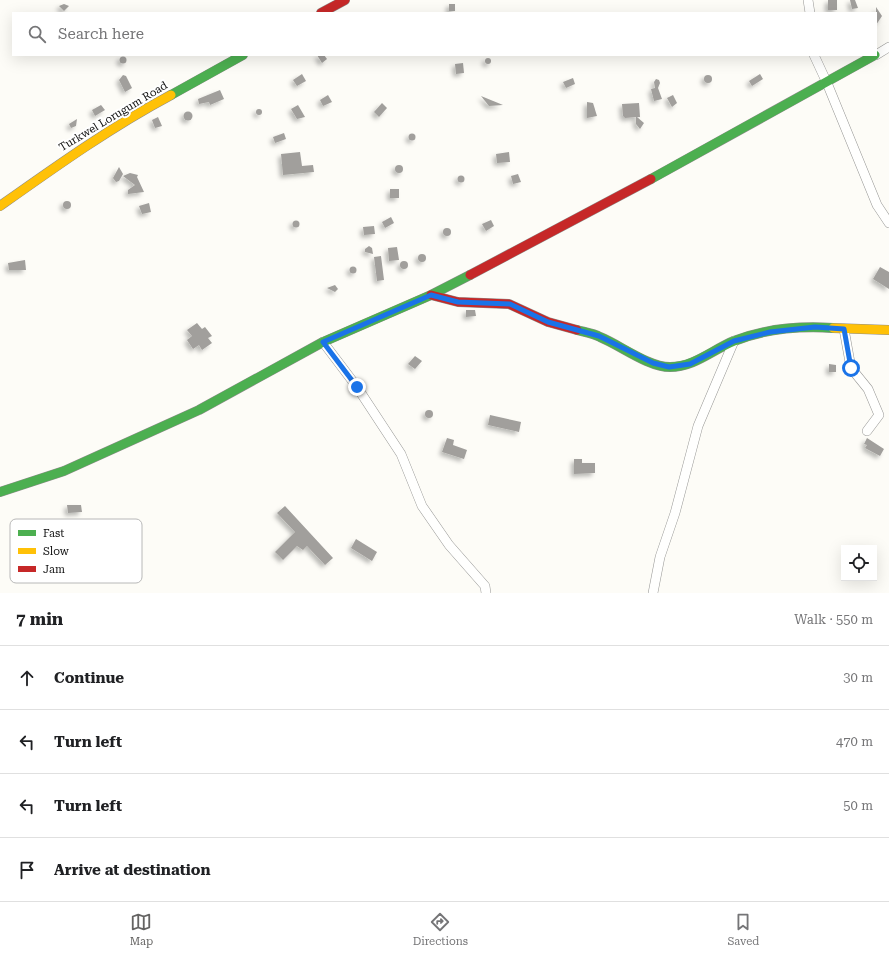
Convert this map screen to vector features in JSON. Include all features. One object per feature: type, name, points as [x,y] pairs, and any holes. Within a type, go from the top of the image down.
[{"type":"street","points":[[323,12],[345,0]]},
{"type":"street","points":[[808,0],[810,12]]},
{"type":"street","points":[[877,54],[889,47]]},
{"type":"street","name":"Turkwel Lorugum Road","points":[[0,206],[66,159],[146,108],[241,56]]},
{"type":"street","points":[[814,56],[877,205],[889,224]]},
{"type":"street","points":[[0,492],[64,472],[199,410],[323,342],[431,295],[611,201],[874,56]]},
{"type":"street","points":[[431,295],[458,302],[510,304],[548,322],[599,336],[653,363],[669,367],[690,364],[734,341],[770,332],[815,327],[889,330]]},
{"type":"street","points":[[844,329],[851,368],[868,389],[879,416],[867,431]]},
{"type":"street","points":[[653,593],[660,557],[675,513],[698,426],[734,341]]},
{"type":"street","points":[[323,342],[357,387],[401,454],[422,506],[449,546],[485,586],[486,593]]},
{"type":"building","points":[[828,0],[837,0],[837,10],[828,10]]},
{"type":"building","points":[[850,0],[855,0],[858,8],[852,9]]},
{"type":"building","points":[[64,4],[69,6],[64,11],[59,6]]},
{"type":"building","points":[[449,4],[455,4],[455,11],[449,11]]},
{"type":"building","points":[[876,7],[882,16],[877,24],[877,12]]},
{"type":"building","points":[[123,56],[126,57],[126,63],[123,64],[120,63],[119,60],[120,57]]},
{"type":"building","points":[[318,56],[325,56],[327,59],[322,63]]},
{"type":"building","points":[[488,58],[491,61],[488,64],[485,61]]},
{"type":"building","points":[[463,63],[464,73],[456,74],[455,64]]},
{"type":"building","points":[[302,74],[306,81],[297,86],[293,80]]},
{"type":"building","points":[[760,74],[763,79],[752,86],[749,81]]},
{"type":"building","points":[[123,75],[126,76],[132,88],[125,92],[119,80]]},
{"type":"building","points":[[708,75],[711,76],[711,82],[708,83],[705,82],[704,79],[705,76]]},
{"type":"building","points":[[573,78],[575,84],[566,88],[563,82]]},
{"type":"building","points":[[656,79],[659,80],[660,83],[658,88],[662,99],[654,101],[651,89],[655,88],[654,82]]},
{"type":"building","points":[[220,90],[224,99],[210,105],[209,102],[199,104],[198,99]]},
{"type":"building","points":[[328,95],[332,102],[323,106],[320,100]]},
{"type":"building","points":[[673,95],[677,103],[672,107],[667,98]]},
{"type":"building","points":[[481,96],[503,105],[489,106]]},
{"type":"building","points":[[587,102],[593,103],[597,116],[587,118]]},
{"type":"building","points":[[382,103],[387,108],[379,117],[374,112]]},
{"type":"building","points":[[639,103],[640,117],[637,117],[644,123],[640,129],[636,124],[636,117],[625,118],[623,116],[622,104]]},
{"type":"building","points":[[101,105],[105,110],[95,116],[92,110]]},
{"type":"building","points":[[298,105],[305,117],[297,119],[291,109]]},
{"type":"building","points":[[259,109],[262,112],[259,115],[256,112]]},
{"type":"building","points":[[186,112],[190,112],[192,116],[190,120],[186,120],[184,118],[184,114]]},
{"type":"building","points":[[158,117],[162,126],[155,128],[152,120]]},
{"type":"building","points":[[77,119],[76,126],[71,128],[69,124]]},
{"type":"building","points":[[284,133],[286,139],[275,143],[273,137]]},
{"type":"building","points":[[412,134],[415,137],[412,140],[409,137]]},
{"type":"building","points":[[300,152],[302,166],[313,165],[314,172],[283,175],[281,154]]},
{"type":"building","points":[[509,152],[510,162],[497,163],[496,154]]},
{"type":"building","points":[[399,165],[402,166],[402,172],[399,173],[396,172],[395,169],[396,166]]},
{"type":"building","points":[[119,167],[123,174],[119,181],[116,182],[113,178]]},
{"type":"building","points":[[130,173],[138,175],[137,177],[144,192],[128,194],[128,190],[135,185],[123,176]]},
{"type":"building","points":[[518,174],[521,182],[513,184],[511,176]]},
{"type":"building","points":[[461,176],[464,179],[461,182],[458,179]]},
{"type":"building","points":[[390,189],[399,189],[399,198],[390,198]]},
{"type":"building","points":[[67,201],[70,202],[70,208],[67,209],[64,208],[63,205],[64,202]]},
{"type":"building","points":[[149,203],[151,212],[142,214],[139,206]]},
{"type":"building","points":[[391,217],[394,223],[385,228],[382,222]]},
{"type":"building","points":[[491,220],[494,226],[486,231],[482,224]]},
{"type":"building","points":[[296,221],[299,224],[296,227],[293,224]]},
{"type":"building","points":[[374,226],[375,234],[364,235],[363,227]]},
{"type":"building","points":[[447,228],[450,229],[450,235],[447,236],[444,235],[443,232],[444,229]]},
{"type":"building","points":[[369,246],[372,248],[373,254],[365,252],[365,249]]},
{"type":"building","points":[[397,247],[399,260],[389,261],[388,248]]},
{"type":"building","points":[[420,254],[424,254],[426,258],[424,262],[420,262],[418,260],[418,256]]},
{"type":"building","points":[[381,256],[384,280],[377,281],[374,257]]},
{"type":"building","points":[[25,260],[26,270],[9,270],[8,263]]},
{"type":"building","points":[[402,261],[406,261],[408,265],[406,269],[402,269],[400,267],[400,263]]},
{"type":"building","points":[[353,266],[356,267],[356,273],[353,274],[350,273],[349,270],[350,267]]},
{"type":"building","points":[[880,267],[889,272],[889,289],[873,279]]},
{"type":"building","points":[[335,285],[338,289],[335,292],[327,288]]},
{"type":"building","points":[[466,310],[475,310],[476,316],[466,317]]},
{"type":"building","points":[[197,323],[202,329],[205,327],[212,336],[208,338],[212,343],[202,350],[199,345],[193,349],[187,340],[192,336],[187,330]]},
{"type":"building","points":[[415,356],[422,361],[415,369],[408,364]]},
{"type":"building","points":[[829,364],[836,365],[836,372],[829,372]]},
{"type":"building","points":[[429,410],[432,411],[432,417],[429,418],[426,417],[425,414],[426,411]]},
{"type":"building","points":[[490,415],[521,422],[519,432],[488,425]]},
{"type":"building","points":[[447,438],[454,440],[453,445],[467,450],[464,459],[442,452]]},
{"type":"building","points":[[867,438],[884,449],[880,456],[865,448],[867,445],[864,444]]},
{"type":"building","points":[[574,459],[582,459],[582,463],[595,463],[595,473],[574,474]]},
{"type":"building","points":[[67,505],[81,505],[82,512],[68,513]]},
{"type":"building","points":[[285,506],[333,558],[325,565],[307,546],[303,550],[297,546],[283,560],[275,552],[295,532],[277,513]]},
{"type":"building","points":[[356,539],[377,552],[372,561],[351,548]]},
{"type":"traffic: fast","points":[[171,95],[241,56]]},
{"type":"traffic: fast","points":[[651,179],[873,56]]},
{"type":"traffic: fast","points":[[0,492],[64,471],[199,410],[323,342],[431,295],[470,275]]},
{"type":"traffic: fast","points":[[577,330],[597,336],[643,360],[661,366],[670,367],[687,364],[734,341],[770,331],[796,328],[833,328]]},
{"type":"traffic: slow","points":[[0,206],[62,162],[105,134],[171,95]]},
{"type":"traffic: slow","points":[[833,328],[889,330]]},
{"type":"traffic: jam","points":[[323,12],[345,0]]},
{"type":"traffic: jam","points":[[470,275],[651,179]]},
{"type":"traffic: jam","points":[[431,295],[458,302],[509,304],[548,322],[577,330]]},
{"type":"route","points":[[357,387],[323,342],[431,295],[458,302],[510,304],[548,322],[599,336],[653,363],[669,367],[690,364],[734,341],[770,332],[815,327],[844,329],[851,368]]}]
